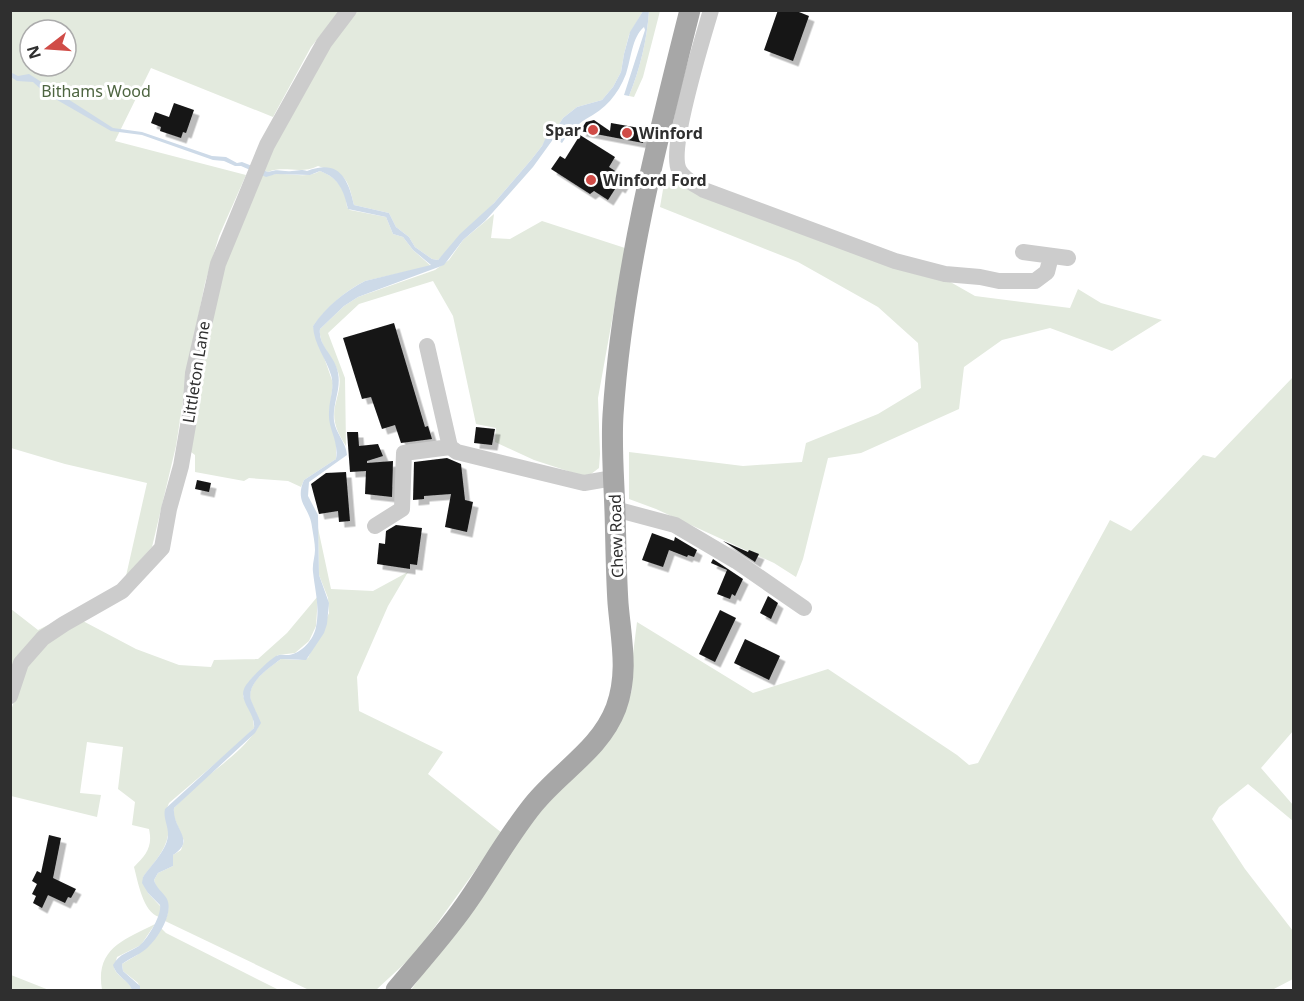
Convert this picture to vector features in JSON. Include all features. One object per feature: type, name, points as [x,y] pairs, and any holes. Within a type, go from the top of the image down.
[{"type":"main road","name":"Chew Road","points":[[396,990],[445,932],[470,898],[510,835],[534,804],[584,756],[608,725],[623,686],[624,658],[618,603],[613,478],[614,398],[630,276],[644,203],[690,10]]},
{"type":"street","name":"Littleton Lane","points":[[10,696],[21,663],[43,638],[63,624],[122,591],[162,548],[169,509],[181,466],[190,414],[193,373],[218,264],[267,145],[324,43],[350,10]]},
{"type":"street","points":[[711,10],[690,83],[676,150],[678,169],[686,179],[704,190],[884,257],[945,274],[999,281],[1035,281],[1047,272],[1060,257],[1023,252]]},
{"type":"street","points":[[427,346],[450,447],[457,452],[584,483],[613,478]]},
{"type":"street","points":[[375,526],[402,509],[404,453],[450,447]]},
{"type":"street","points":[[615,509],[675,525],[736,561],[804,608]]},
{"type":"green space","name":"Bithams Wood","points":[[10,11],[340,11],[311,47],[273,117],[151,68],[115,141],[246,175],[219,236],[205,283],[189,362],[176,446],[152,547],[126,576],[147,483],[65,464],[11,448]]},
{"type":"green space","points":[[353,11],[643,11],[629,35],[621,72],[613,87],[602,100],[577,107],[563,118],[494,203],[438,260],[432,259],[415,247],[409,237],[396,227],[389,213],[354,205],[347,182],[340,175],[318,166],[305,170],[280,169],[268,172],[260,169],[282,124]]},
{"type":"green space","points":[[649,11],[660,11],[643,77],[634,97],[629,96],[647,33]]},
{"type":"green space","points":[[320,171],[340,185],[350,210],[386,217],[393,234],[403,237],[413,250],[431,266],[365,281],[336,300],[313,326],[333,383],[329,414],[336,441],[336,459],[304,480],[301,487],[288,481],[249,478],[244,481],[195,472],[195,455],[191,452],[199,373],[227,254],[259,174],[265,176],[306,175]]},
{"type":"green space","points":[[665,178],[931,271],[975,296],[1070,308],[1078,289],[1101,303],[1162,320],[1112,351],[1050,328],[1002,340],[964,367],[959,409],[861,453],[828,458],[803,559],[796,577],[774,563],[629,499],[629,452],[743,466],[802,462],[806,443],[878,414],[921,388],[918,343],[878,307],[798,262],[660,207]]},
{"type":"green space","points":[[494,214],[491,238],[510,239],[542,221],[625,248],[598,398],[599,468],[591,474],[583,476],[534,460],[495,442],[496,428],[476,424],[453,316],[433,281],[359,304],[328,333],[345,378],[346,446],[338,431],[334,415],[339,375],[324,347],[320,329],[344,306],[358,297],[435,270],[449,260],[463,240]]},
{"type":"green space","points":[[1293,377],[1293,731],[1261,768],[1293,805],[1293,821],[1248,784],[1219,807],[1212,819],[1245,869],[1293,931],[1293,979],[1272,990],[411,990],[523,831],[617,727],[632,690],[632,662],[637,622],[753,693],[828,669],[969,765],[978,763],[1110,520],[1131,531],[1203,455],[1215,458]]},
{"type":"green space","points":[[318,528],[331,589],[373,591],[408,572],[388,606],[357,677],[359,711],[443,752],[428,774],[502,833],[416,953],[376,990],[309,990],[165,921],[168,913],[167,903],[154,880],[158,873],[173,866],[173,855],[181,850],[184,841],[174,817],[174,808],[237,752],[260,724],[251,701],[251,688],[265,671],[281,659],[308,658],[329,613],[328,598],[319,575]]},
{"type":"green space","points":[[318,596],[316,626],[309,641],[295,653],[278,655],[251,679],[243,696],[253,717],[254,728],[169,803],[166,813],[167,841],[143,877],[148,893],[161,907],[159,917],[153,914],[145,903],[134,867],[148,850],[150,835],[149,829],[132,825],[135,802],[118,789],[123,747],[87,742],[80,793],[101,795],[97,817],[11,796],[11,711],[19,684],[29,664],[49,641],[81,620],[136,649],[179,665],[211,667],[214,660],[258,659],[287,633]]},
{"type":"green space","points":[[11,609],[38,630],[48,625],[11,685]]},
{"type":"green space","points":[[155,924],[141,945],[117,957],[114,968],[132,990],[102,990],[101,976],[107,955],[122,941]]},
{"type":"green space","points":[[161,928],[166,933],[279,990],[140,990],[138,983],[123,971],[122,964],[137,955]]},
{"type":"green space","points":[[11,975],[49,990],[11,990]]},
{"type":"water","points":[[643,11],[649,11],[640,65],[629,96],[624,95],[645,30],[644,27],[634,42],[623,82],[610,101],[570,132],[563,134],[566,137],[562,143],[554,138],[533,167],[485,221],[463,240],[444,265],[358,297],[344,306],[320,329],[321,339],[338,373],[334,421],[347,455],[309,482],[308,496],[318,515],[319,575],[329,603],[327,624],[324,633],[306,660],[281,659],[255,682],[250,694],[261,723],[255,733],[174,808],[183,844],[180,850],[173,855],[173,866],[158,873],[154,880],[167,899],[168,912],[163,926],[150,945],[122,964],[123,971],[140,986],[140,990],[132,990],[113,965],[121,956],[142,943],[159,915],[160,905],[142,883],[143,877],[167,840],[165,809],[254,728],[253,718],[243,694],[249,681],[276,656],[294,654],[303,648],[315,632],[318,613],[313,569],[315,544],[311,520],[302,500],[301,488],[304,480],[336,459],[337,452],[329,419],[332,380],[313,326],[336,300],[365,281],[431,265],[413,250],[403,237],[393,234],[386,217],[348,209],[340,186],[332,177],[320,171],[310,175],[276,174],[266,177],[241,166],[213,160],[142,135],[111,131],[45,93],[33,82],[17,81],[11,77],[10,72],[18,78],[35,78],[113,128],[142,132],[268,172],[307,171],[327,167],[334,169],[345,179],[354,205],[389,213],[396,227],[409,237],[415,247],[432,259],[438,260],[460,234],[494,203],[542,146],[548,133],[556,129],[563,118],[577,107],[602,100],[613,87],[621,72],[630,32]]},
{"type":"building","points":[[778,10],[794,10],[809,16],[793,61],[764,50]]},
{"type":"building","points":[[174,103],[194,110],[186,133],[183,132],[181,138],[160,131],[161,127],[151,123],[155,112],[169,117]]},
{"type":"building","name":"Winford","points":[[594,120],[610,131],[611,123],[645,129],[643,143],[580,131],[586,122]]},
{"type":"building","points":[[580,135],[615,157],[609,167],[626,178],[620,188],[617,186],[608,200],[594,191],[590,194],[551,169],[560,156],[565,159]]},
{"type":"building","points":[[394,323],[425,427],[428,426],[432,439],[401,443],[395,425],[382,429],[371,397],[362,399],[343,338]]},
{"type":"building","points":[[476,427],[495,429],[492,445],[474,443]]},
{"type":"building","points":[[347,432],[358,432],[359,446],[378,444],[383,456],[367,461],[367,463],[393,461],[392,497],[365,494],[366,471],[350,472]]},
{"type":"building","points":[[447,458],[461,464],[465,500],[473,502],[467,532],[445,527],[451,494],[424,496],[424,499],[413,500],[414,462]]},
{"type":"building","points":[[346,472],[350,521],[339,522],[338,511],[319,514],[311,484],[326,473]]},
{"type":"building","points":[[197,480],[211,483],[209,492],[195,489]]},
{"type":"building","points":[[396,525],[422,528],[417,565],[410,564],[410,569],[377,564],[379,543],[385,544],[386,531]]},
{"type":"building","points":[[652,533],[674,541],[675,537],[697,550],[694,557],[688,555],[687,557],[669,550],[663,567],[642,560]]},
{"type":"building","points":[[723,541],[748,552],[749,550],[759,554],[755,562]]},
{"type":"building","points":[[713,559],[743,579],[735,596],[732,594],[730,599],[717,594],[727,570],[711,563]]},
{"type":"building","points":[[768,596],[778,603],[771,619],[760,613]]},
{"type":"building","points":[[720,610],[736,618],[715,662],[699,654]]},
{"type":"building","points":[[745,639],[780,656],[769,680],[734,663]]},
{"type":"building","points":[[49,835],[61,838],[53,878],[76,889],[65,903],[48,895],[42,908],[33,903],[36,896],[32,894],[37,884],[32,881],[37,871],[41,873]]},
{"type":"place","name":"Spar","points":[[593,130]]},
{"type":"place","name":"Winford","points":[[627,133]]},
{"type":"place","name":"Winford Ford","points":[[591,180]]}]
